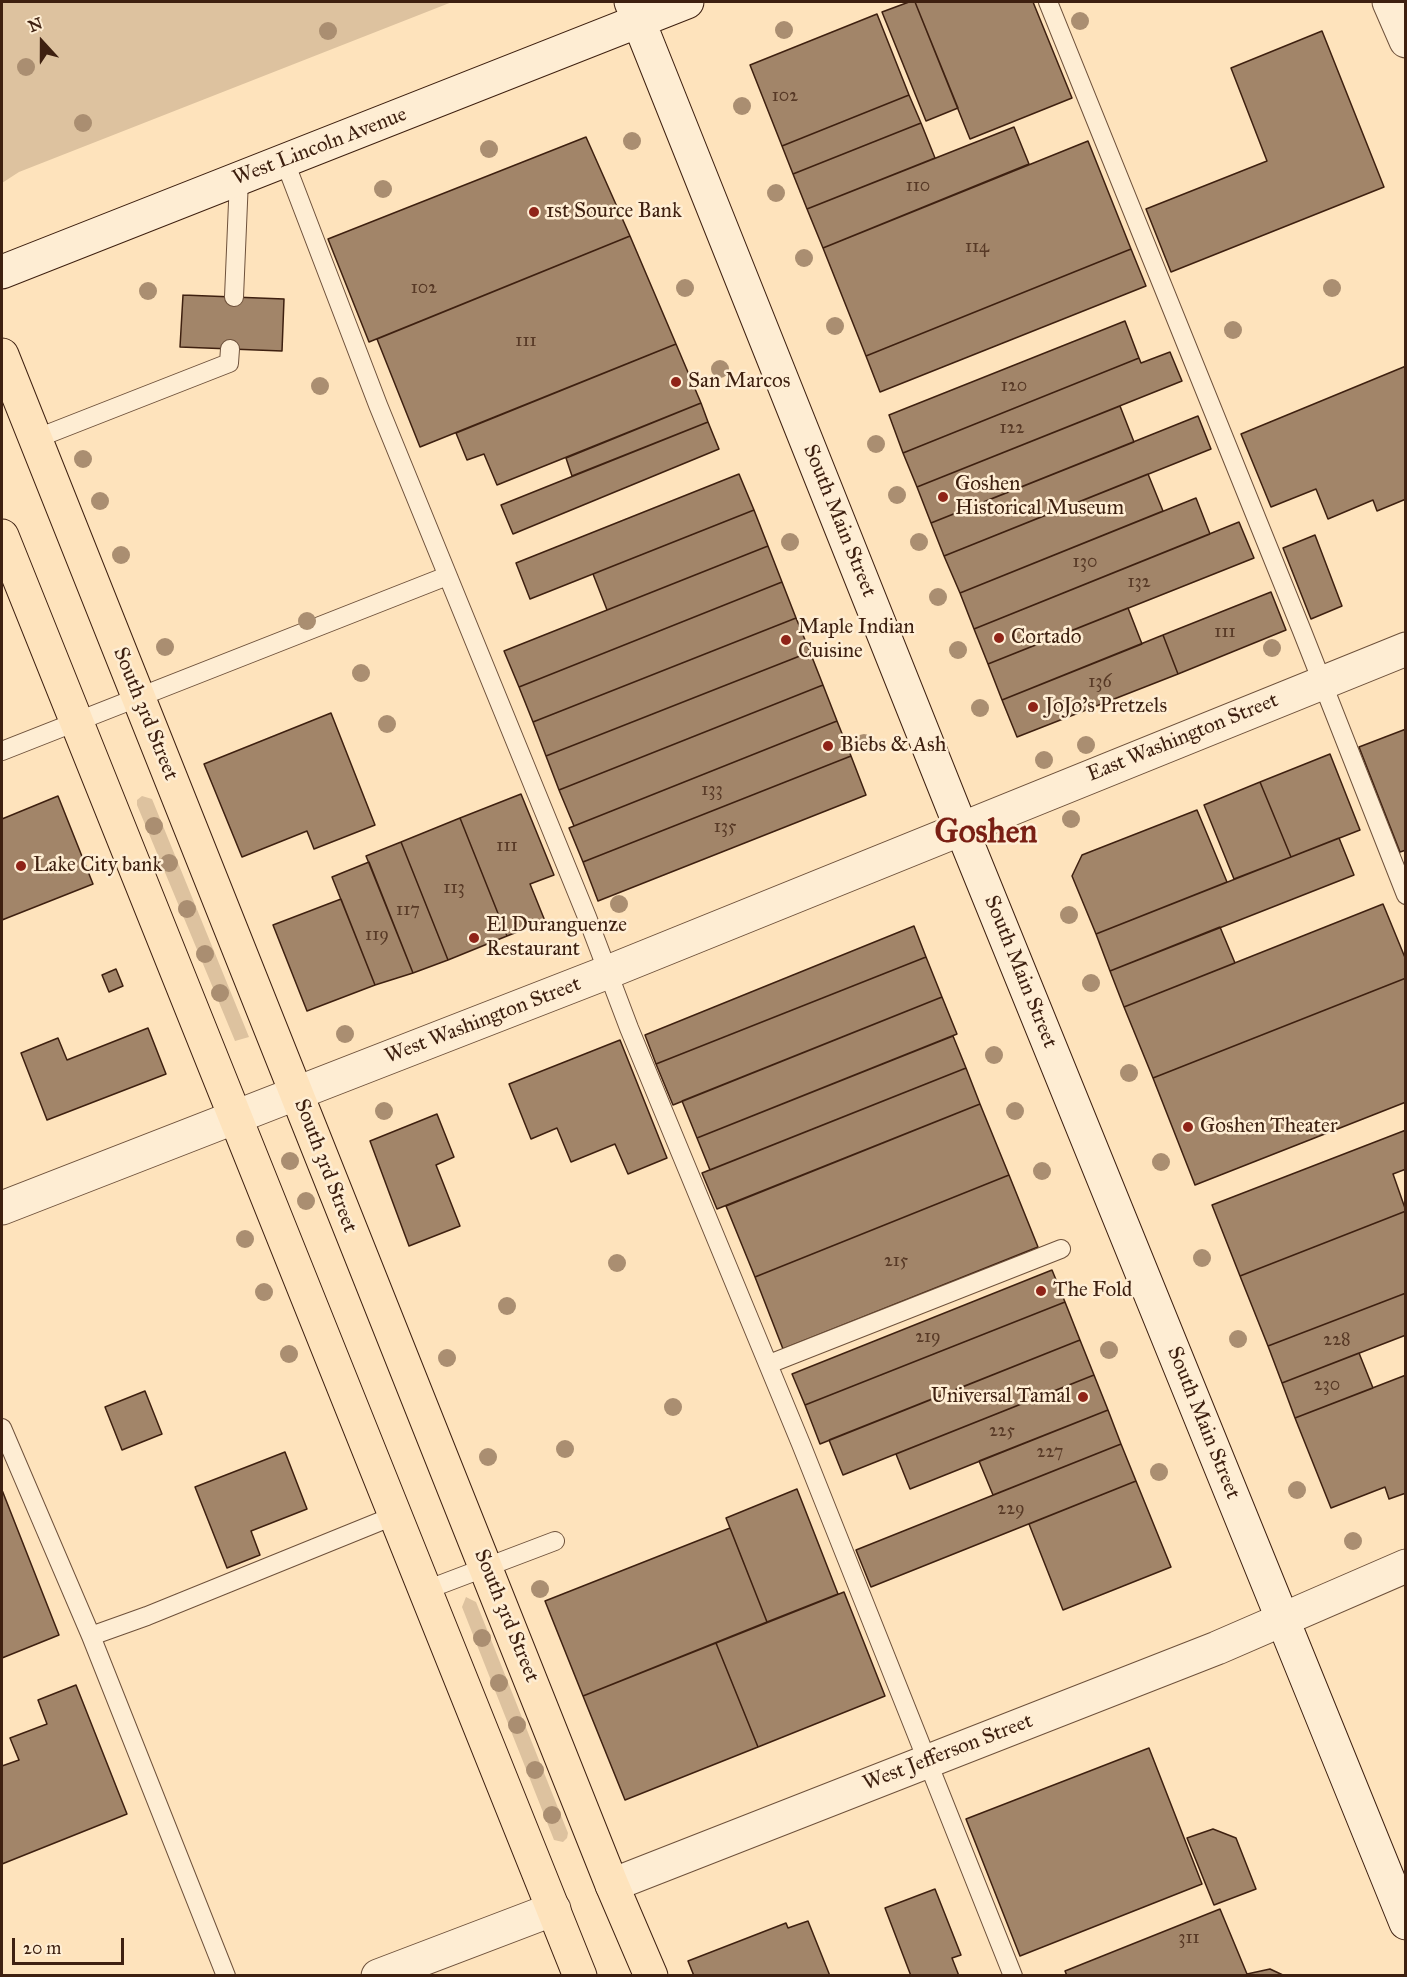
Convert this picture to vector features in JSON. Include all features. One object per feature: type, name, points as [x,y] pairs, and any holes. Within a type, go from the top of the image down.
[{"type":"main road","name":"South 3rd Street","points":[[2,355],[612,1885],[651,1976]]},
{"type":"main road","points":[[2,536],[159,924],[233,1117],[268,1196],[580,1976]]},
{"type":"street","name":"West Lincoln Avenue","points":[[2,272],[285,162],[635,11],[687,2]]},
{"type":"street","points":[[1389,2],[1406,41]]},
{"type":"street","name":"South Main Street","points":[[635,11],[961,828],[1406,1923]]},
{"type":"street","name":"East Washington Street","points":[[961,828],[1406,649]]},
{"type":"street","name":"West Washington Street","points":[[2,1208],[608,972],[961,828]]},
{"type":"street","name":"West Jefferson Street","points":[[612,1885],[1217,1647],[1406,1566]]},
{"type":"street","points":[[378,1976],[554,1909]]},
{"type":"lane","points":[[1048,2],[1406,895]]},
{"type":"lane","points":[[285,162],[447,576],[769,1364],[1013,1976]]},
{"type":"lane","points":[[234,297],[239,179]]},
{"type":"lane","points":[[35,439],[229,363],[230,349]]},
{"type":"lane","points":[[2,751],[447,576]]},
{"type":"lane","points":[[769,1364],[1061,1249]]},
{"type":"lane","points":[[2,1428],[91,1636],[226,1976]]},
{"type":"lane","points":[[91,1636],[147,1616],[396,1515]]},
{"type":"lane","points":[[426,1590],[555,1541]]},
{"type":"shaded area","points":[[2,2],[452,2],[19,172],[2,183]]},
{"type":"shaded area","points":[[142,796],[152,799],[249,1037],[235,1041],[137,805],[137,800]]},
{"type":"shaded area","points":[[466,1597],[476,1602],[568,1833],[563,1842],[554,1840],[462,1607]]},
{"type":"building","points":[[915,2],[958,108],[926,121],[882,12]]},
{"type":"building","points":[[915,2],[1033,2],[1072,98],[970,139]]},
{"type":"building","points":[[877,14],[909,95],[782,146],[750,65]]},
{"type":"building","points":[[1322,31],[1384,187],[1171,272],[1146,209],[1267,161],[1231,68]]},
{"type":"building","points":[[909,95],[921,123],[793,174],[782,146]]},
{"type":"building","points":[[921,123],[935,158],[807,209],[793,174]]},
{"type":"building","points":[[1014,127],[1029,164],[823,248],[807,209]]},
{"type":"building","points":[[586,137],[630,236],[369,342],[328,239]]},
{"type":"building","points":[[1088,141],[1131,249],[866,356],[823,248]]},
{"type":"building","points":[[630,236],[676,344],[420,447],[377,339]]},
{"type":"building","points":[[1131,249],[1146,286],[880,392],[866,356]]},
{"type":"building","points":[[183,295],[284,299],[282,351],[180,347]]},
{"type":"building","points":[[1125,321],[1139,358],[903,453],[889,415]]},
{"type":"building","points":[[676,344],[701,403],[497,485],[484,454],[467,460],[456,433]]},
{"type":"building","points":[[1170,352],[1182,381],[917,487],[903,453],[1139,358],[1141,363]]},
{"type":"building","points":[[1406,366],[1406,499],[1377,511],[1373,500],[1328,519],[1316,489],[1271,507],[1241,434]]},
{"type":"building","points":[[701,403],[708,422],[572,476],[566,458]]},
{"type":"building","points":[[1120,406],[1134,442],[931,523],[917,487]]},
{"type":"building","points":[[1198,416],[1211,449],[944,556],[931,523]]},
{"type":"building","points":[[708,422],[719,449],[513,534],[501,505]]},
{"type":"building","points":[[739,474],[754,510],[530,599],[516,563]]},
{"type":"building","points":[[1148,474],[1163,511],[960,593],[944,556]]},
{"type":"building","points":[[1196,498],[1210,534],[974,629],[960,593]]},
{"type":"building","points":[[754,510],[768,546],[607,610],[593,574]]},
{"type":"building","points":[[1239,522],[1254,558],[988,664],[974,629]]},
{"type":"building","points":[[1315,535],[1342,606],[1311,619],[1283,548]]},
{"type":"building","points":[[768,546],[782,582],[519,687],[504,651]]},
{"type":"building","points":[[782,582],[796,618],[533,722],[519,687]]},
{"type":"building","points":[[1271,592],[1286,630],[1178,674],[1163,635]]},
{"type":"building","points":[[1128,608],[1142,644],[1002,700],[988,664]]},
{"type":"building","points":[[796,618],[810,652],[546,756],[533,722]]},
{"type":"building","points":[[1163,635],[1178,674],[1017,737],[1002,700]]},
{"type":"building","points":[[810,652],[823,685],[559,790],[546,756]]},
{"type":"building","points":[[823,685],[837,721],[574,826],[559,790]]},
{"type":"building","points":[[331,713],[375,825],[314,849],[307,831],[242,857],[204,764]]},
{"type":"building","points":[[837,721],[851,756],[583,862],[569,828]]},
{"type":"building","points":[[1406,729],[1406,850],[1400,852],[1359,747]]},
{"type":"building","points":[[1330,754],[1360,830],[1291,857],[1260,782]]},
{"type":"building","points":[[851,756],[866,795],[598,901],[583,862]]},
{"type":"building","points":[[1260,782],[1291,857],[1234,879],[1204,805]]},
{"type":"building","points":[[521,794],[554,875],[530,884],[545,921],[507,936],[460,818]]},
{"type":"building","points":[[58,796],[93,884],[2,920],[2,819]]},
{"type":"building","points":[[1197,810],[1227,882],[1096,934],[1072,876],[1082,855]]},
{"type":"building","points":[[460,818],[507,936],[448,960],[401,842]]},
{"type":"building","points":[[1339,838],[1354,875],[1110,971],[1096,934]]},
{"type":"building","points":[[401,842],[448,960],[413,973],[366,856]]},
{"type":"building","points":[[369,862],[413,973],[375,985],[332,877]]},
{"type":"building","points":[[341,899],[375,985],[307,1011],[273,925]]},
{"type":"building","points":[[1383,904],[1406,960],[1406,978],[1153,1078],[1124,1007]]},
{"type":"building","points":[[914,926],[926,957],[656,1064],[645,1035]]},
{"type":"building","points":[[1220,927],[1235,963],[1124,1007],[1110,971]]},
{"type":"building","points":[[926,957],[942,997],[673,1105],[656,1064]]},
{"type":"building","points":[[116,969],[123,986],[109,992],[102,975]]},
{"type":"building","points":[[1406,978],[1406,1102],[1195,1185],[1153,1078]]},
{"type":"building","points":[[942,997],[957,1034],[697,1138],[682,1101]]},
{"type":"building","points":[[148,1028],[166,1074],[47,1120],[21,1053],[58,1038],[67,1060]]},
{"type":"building","points":[[953,1036],[966,1068],[710,1170],[697,1138]]},
{"type":"building","points":[[620,1040],[667,1158],[628,1174],[615,1144],[571,1162],[557,1128],[531,1139],[509,1084]]},
{"type":"building","points":[[966,1068],[980,1104],[717,1209],[702,1173]]},
{"type":"building","points":[[980,1104],[1009,1175],[755,1277],[726,1206]]},
{"type":"building","points":[[437,1114],[454,1157],[436,1165],[460,1226],[409,1246],[370,1141]]},
{"type":"building","points":[[1406,1130],[1406,1169],[1393,1174],[1406,1211],[1240,1276],[1212,1205]]},
{"type":"building","points":[[1009,1175],[1038,1247],[783,1349],[755,1277]]},
{"type":"building","points":[[1406,1211],[1406,1293],[1268,1346],[1240,1276]]},
{"type":"building","points":[[1052,1270],[1065,1302],[805,1405],[792,1374]]},
{"type":"building","points":[[1406,1293],[1406,1335],[1282,1383],[1268,1346]]},
{"type":"building","points":[[1065,1302],[1080,1340],[820,1444],[805,1405]]},
{"type":"building","points":[[1080,1340],[1094,1375],[843,1475],[829,1440]]},
{"type":"building","points":[[1359,1353],[1373,1388],[1295,1418],[1282,1383]]},
{"type":"building","points":[[1094,1375],[1108,1410],[910,1489],[896,1454]]},
{"type":"building","points":[[1406,1375],[1406,1493],[1389,1499],[1385,1487],[1331,1508],[1295,1418]]},
{"type":"building","points":[[145,1391],[162,1434],[122,1450],[105,1407]]},
{"type":"building","points":[[1108,1410],[1121,1444],[993,1495],[979,1461]]},
{"type":"building","points":[[1121,1444],[1136,1481],[871,1587],[856,1550]]},
{"type":"building","points":[[285,1452],[307,1509],[251,1531],[260,1555],[227,1568],[195,1487]]},
{"type":"building","points":[[1136,1481],[1171,1567],[1063,1610],[1029,1524]]},
{"type":"building","points":[[797,1489],[838,1594],[767,1622],[726,1518]]},
{"type":"building","points":[[2,1490],[59,1635],[2,1658]]},
{"type":"building","points":[[730,1528],[767,1622],[583,1696],[545,1601]]},
{"type":"building","points":[[844,1592],[885,1696],[758,1747],[716,1643]]},
{"type":"building","points":[[716,1643],[758,1747],[625,1800],[583,1696]]},
{"type":"building","points":[[76,1685],[127,1814],[2,1864],[2,1766],[19,1760],[10,1738],[47,1724],[38,1700]]},
{"type":"building","points":[[1149,1748],[1202,1884],[1020,1956],[966,1819]]},
{"type":"building","points":[[1213,1829],[1236,1838],[1256,1889],[1214,1905],[1187,1838]]},
{"type":"building","points":[[935,1889],[961,1955],[952,1958],[959,1976],[911,1976],[885,1908]]},
{"type":"building","points":[[1220,1909],[1247,1974],[1270,1969],[1285,1976],[1067,1976],[1065,1971]]},
{"type":"building","points":[[808,1921],[830,1976],[694,1976],[688,1961],[786,1923],[788,1928]]},
{"type":"place","name":"1st Source Bank","points":[[534,212]]},
{"type":"place","name":"San Marcos","points":[[676,382]]},
{"type":"place","name":"Goshen Historical Museum","points":[[943,497]]},
{"type":"place","name":"Cortado","points":[[999,638]]},
{"type":"place","name":"Maple Indian Cuisine","points":[[786,640]]},
{"type":"place","name":"JoJo's Pretzels","points":[[1033,707]]},
{"type":"place","name":"Biebs & Ash","points":[[828,746]]},
{"type":"place","name":"Lake City bank","points":[[21,866]]},
{"type":"place","name":"El Duranguenze Restaurant","points":[[474,938]]},
{"type":"place","name":"Goshen Theater","points":[[1188,1127]]},
{"type":"place","name":"The Fold","points":[[1041,1291]]},
{"type":"place","name":"Universal Tamal","points":[[1083,1397]]},
{"type":"district","name":"Goshen","points":[[986,834]]}]
